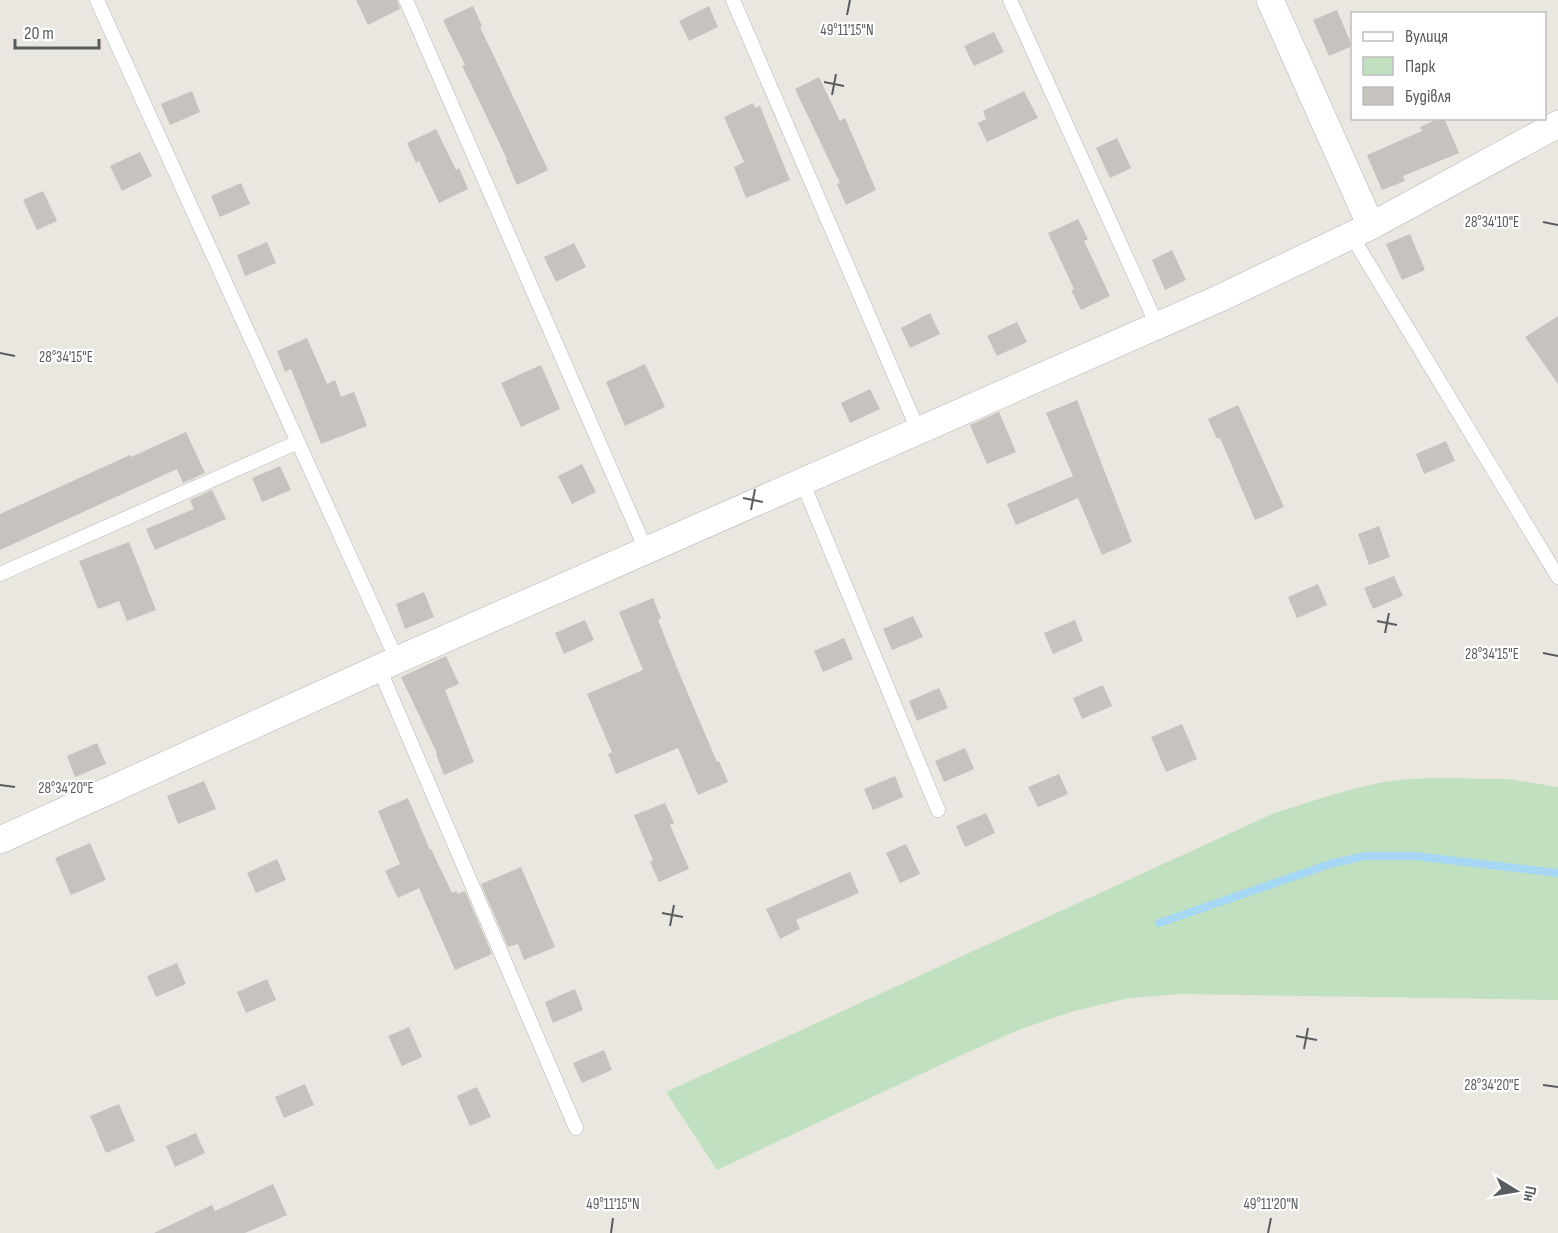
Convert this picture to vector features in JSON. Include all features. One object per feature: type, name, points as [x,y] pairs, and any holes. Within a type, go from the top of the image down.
[{"type":"street","points":[[1270,0],[1361,230]]},
{"type":"street","points":[[0,840],[388,664],[1157,326],[1361,230],[1558,124]]},
{"type":"lane","points":[[97,0],[298,442],[576,1128]]},
{"type":"lane","points":[[406,0],[646,550]]},
{"type":"lane","points":[[733,0],[918,430]]},
{"type":"lane","points":[[1010,0],[1157,326]]},
{"type":"lane","points":[[1361,230],[1558,577]]},
{"type":"lane","points":[[0,574],[298,442]]},
{"type":"lane","points":[[802,482],[938,810]]},
{"type":"green space","points":[[1427,778],[1508,779],[1558,787],[1558,1000],[1181,994],[1129,998],[1074,1011],[1021,1029],[717,1170],[666,1092],[1272,814],[1379,783]]},
{"type":"building","points":[[356,0],[397,0],[400,9],[368,25]]},
{"type":"building","points":[[473,6],[482,26],[480,27],[548,170],[517,185],[443,20]]},
{"type":"building","points":[[709,6],[718,27],[689,41],[679,21]]},
{"type":"building","points":[[1337,10],[1351,46],[1329,56],[1313,20]]},
{"type":"building","points":[[994,32],[1004,52],[974,66],[964,46]]},
{"type":"building","points":[[819,77],[840,121],[845,118],[876,190],[846,205],[837,184],[840,183],[795,89]]},
{"type":"building","points":[[192,91],[200,112],[170,125],[161,104]]},
{"type":"building","points":[[1024,91],[1038,118],[987,142],[978,123],[986,119],[983,111]]},
{"type":"building","points":[[753,103],[755,108],[760,106],[790,180],[746,198],[734,167],[744,162],[724,117]]},
{"type":"building","points":[[1436,120],[1445,120],[1459,153],[1403,176],[1405,181],[1382,190],[1367,155],[1422,131],[1420,127]]},
{"type":"building","points":[[436,129],[456,170],[459,168],[468,189],[439,203],[419,161],[416,163],[407,143]]},
{"type":"building","points":[[1117,138],[1131,168],[1110,178],[1096,148]]},
{"type":"building","points":[[140,152],[152,176],[122,191],[110,166]]},
{"type":"building","points":[[241,183],[250,204],[220,217],[211,196]]},
{"type":"building","points":[[43,191],[57,221],[37,230],[23,200]]},
{"type":"building","points":[[1078,219],[1088,239],[1084,241],[1110,296],[1081,310],[1071,290],[1074,289],[1048,233]]},
{"type":"building","points":[[1410,234],[1425,270],[1402,280],[1386,244]]},
{"type":"building","points":[[267,242],[276,263],[245,276],[237,255]]},
{"type":"building","points":[[574,243],[586,267],[556,282],[544,257]]},
{"type":"building","points":[[1172,250],[1186,280],[1165,290],[1152,260]]},
{"type":"building","points":[[930,313],[940,334],[910,348],[901,328]]},
{"type":"building","points":[[1558,316],[1558,384],[1525,337]]},
{"type":"building","points":[[1017,322],[1027,342],[997,356],[987,336]]},
{"type":"building","points":[[307,338],[327,384],[335,380],[341,397],[354,392],[367,426],[321,444],[291,369],[285,372],[277,351]]},
{"type":"building","points":[[645,364],[665,407],[625,426],[606,382]]},
{"type":"building","points":[[541,365],[560,409],[521,427],[501,383]]},
{"type":"building","points":[[870,389],[880,409],[850,423],[841,403]]},
{"type":"building","points":[[1077,400],[1132,542],[1102,555],[1078,498],[1016,525],[1007,504],[1073,476],[1046,413]]},
{"type":"building","points":[[1238,405],[1284,507],[1255,520],[1220,438],[1217,439],[1208,419]]},
{"type":"building","points":[[999,412],[1016,452],[987,464],[970,425]]},
{"type":"building","points":[[186,432],[205,473],[183,483],[177,469],[0,550],[0,514]]},
{"type":"building","points":[[1446,441],[1455,461],[1424,474],[1416,454]]},
{"type":"building","points":[[582,464],[596,492],[572,504],[558,476]]},
{"type":"building","points":[[280,466],[291,490],[262,502],[252,478]]},
{"type":"building","points":[[212,490],[226,519],[155,550],[146,529],[194,509],[190,500]]},
{"type":"building","points":[[1379,526],[1390,557],[1369,565],[1358,534]]},
{"type":"building","points":[[129,542],[156,610],[127,621],[119,601],[98,609],[79,561]]},
{"type":"building","points":[[1394,576],[1403,596],[1373,609],[1364,588]]},
{"type":"building","points":[[1318,584],[1327,605],[1297,618],[1288,597]]},
{"type":"building","points":[[424,592],[434,617],[405,629],[396,604]]},
{"type":"building","points":[[653,598],[661,618],[658,620],[677,668],[717,762],[719,761],[728,782],[698,795],[678,748],[616,774],[608,754],[612,752],[587,694],[643,670],[619,612]]},
{"type":"building","points":[[913,616],[923,637],[892,650],[883,629]]},
{"type":"building","points":[[585,620],[594,640],[564,654],[555,633]]},
{"type":"building","points":[[1075,620],[1083,641],[1053,654],[1044,633]]},
{"type":"building","points":[[844,638],[853,659],[823,672],[814,651]]},
{"type":"building","points":[[446,656],[459,684],[445,690],[474,762],[444,775],[437,753],[401,677]]},
{"type":"building","points":[[1103,685],[1112,706],[1082,719],[1073,698]]},
{"type":"building","points":[[939,688],[948,708],[917,721],[909,701]]},
{"type":"building","points":[[1182,724],[1197,759],[1166,772],[1151,737]]},
{"type":"building","points":[[97,743],[106,764],[75,777],[67,756]]},
{"type":"building","points":[[965,748],[974,769],[944,782],[935,761]]},
{"type":"building","points":[[1059,774],[1068,794],[1038,807],[1028,787]]},
{"type":"building","points":[[895,776],[903,797],[873,810],[864,789]]},
{"type":"building","points":[[204,781],[216,809],[178,824],[167,796]]},
{"type":"building","points":[[408,798],[430,850],[452,893],[456,891],[458,894],[465,891],[492,954],[455,970],[419,888],[398,898],[385,871],[400,864],[378,811]]},
{"type":"building","points":[[665,803],[674,823],[670,825],[689,869],[659,882],[650,862],[653,860],[634,815]]},
{"type":"building","points":[[986,813],[995,833],[965,847],[956,826]]},
{"type":"building","points":[[90,843],[106,880],[71,895],[55,858]]},
{"type":"building","points":[[906,844],[920,874],[900,883],[886,853]]},
{"type":"building","points":[[277,859],[286,880],[256,893],[247,873]]},
{"type":"building","points":[[521,867],[555,947],[524,960],[518,944],[508,947],[481,884]]},
{"type":"building","points":[[850,872],[859,893],[796,920],[800,929],[780,939],[766,909]]},
{"type":"building","points":[[177,963],[186,984],[156,997],[147,976]]},
{"type":"building","points":[[267,979],[276,1000],[246,1013],[237,992]]},
{"type":"building","points":[[575,989],[583,1010],[553,1023],[545,1002]]},
{"type":"building","points":[[409,1027],[422,1057],[402,1066],[388,1036]]},
{"type":"building","points":[[604,1050],[612,1070],[582,1083],[573,1063]]},
{"type":"building","points":[[305,1084],[314,1105],[284,1118],[275,1097]]},
{"type":"building","points":[[477,1087],[491,1117],[470,1126],[457,1096]]},
{"type":"building","points":[[119,1104],[135,1141],[106,1153],[90,1116]]},
{"type":"building","points":[[196,1133],[205,1153],[175,1167],[166,1146]]},
{"type":"building","points":[[273,1184],[287,1215],[245,1233],[154,1233],[212,1205],[215,1211]]},
{"type":"waterway","points":[[1159,923],[1333,863],[1365,856],[1415,856],[1558,873]]}]
